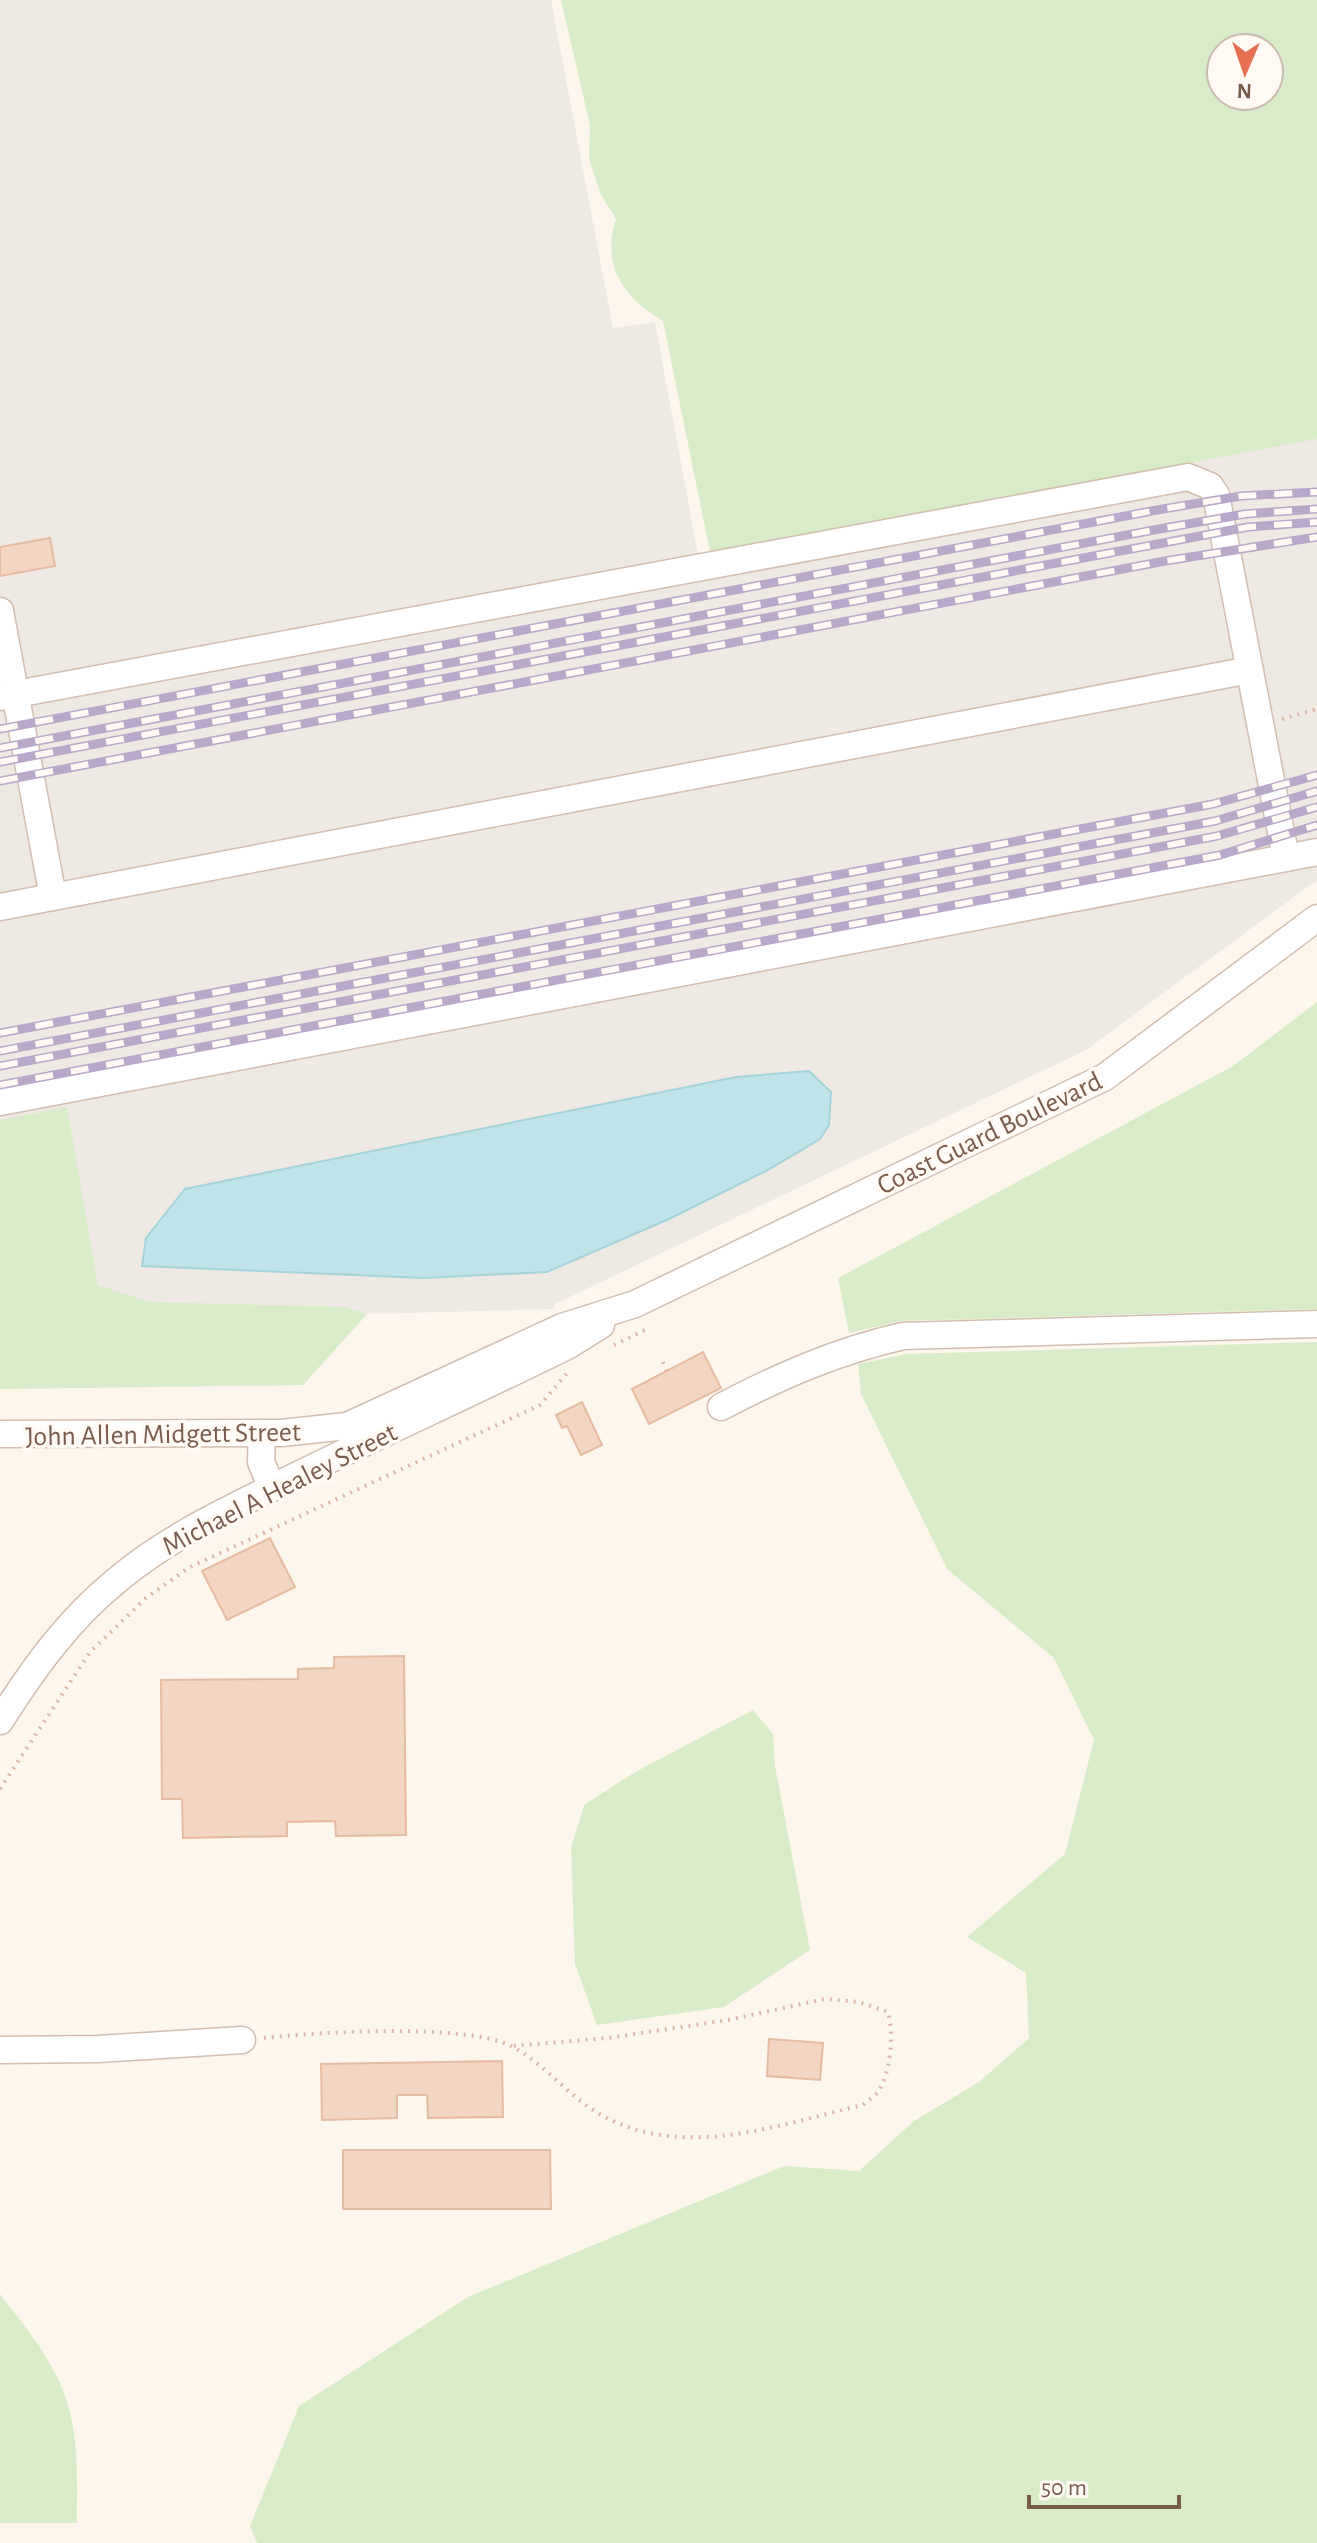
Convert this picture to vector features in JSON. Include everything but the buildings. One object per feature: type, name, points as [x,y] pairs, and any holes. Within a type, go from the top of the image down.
[{"type":"street","points":[[8,696],[1188,477],[1210,486],[1216,495],[1286,858]]},
{"type":"street","points":[[0,611],[8,696],[53,897]]},
{"type":"street","points":[[0,907],[1250,670]]},
{"type":"street","points":[[0,1102],[1317,852]]},
{"type":"street","name":"Coast Guard Boulevard","points":[[569,1345],[635,1304],[1105,1077],[1317,918]]},
{"type":"street","points":[[721,1407],[807,1364],[853,1347],[903,1336],[1317,1324]]},
{"type":"street","name":"John Allen Midgett Street","points":[[0,1434],[262,1433],[347,1426],[414,1396],[569,1345]]},
{"type":"street","name":"Michael A Healey Street","points":[[0,1721],[61,1634],[115,1582],[187,1531],[569,1345]]},
{"type":"street","points":[[262,1433],[261,1462],[272,1488]]},
{"type":"street","points":[[0,2050],[98,2049],[242,2040]]},
{"type":"path","points":[[1261,726],[1317,709]]},
{"type":"path","points":[[0,1789],[90,1652],[146,1598],[190,1567],[540,1405],[569,1345]]},
{"type":"path","points":[[663,1362],[667,1372]]},
{"type":"path","points":[[242,2040],[323,2031],[429,2033],[483,2038],[512,2046],[608,2038],[728,2020],[825,1999],[859,2002],[888,2012],[892,2027],[887,2066],[878,2092],[863,2105],[723,2139],[680,2137],[635,2128],[598,2114],[512,2046]]},
{"type":"shaded area","points":[[0,0],[551,0],[613,328],[655,322],[698,555],[1317,438],[1317,880],[1086,1050],[555,1304],[553,1309],[367,1314],[303,1385],[0,1389]]},
{"type":"green space","points":[[561,0],[1317,0],[1317,439],[710,552],[663,321],[637,302],[619,279],[611,251],[616,219],[601,195],[589,159],[590,125]]},
{"type":"green space","points":[[1317,1002],[1317,1309],[901,1321],[849,1333],[838,1278],[1233,1066]]},
{"type":"green space","points":[[67,1107],[98,1285],[150,1302],[345,1307],[367,1314],[303,1385],[0,1389],[0,1120]]},
{"type":"green space","points":[[1317,1342],[1317,2543],[257,2543],[250,2526],[299,2406],[468,2297],[784,2166],[859,2171],[914,2121],[979,2082],[1029,2038],[1026,1973],[967,1937],[1065,1854],[1094,1740],[1054,1658],[947,1569],[861,1394],[858,1364],[906,1354]]},
{"type":"green space","points":[[753,1710],[773,1734],[775,1766],[810,1950],[724,2007],[597,2025],[575,1964],[571,1848],[584,1805],[635,1772]]},
{"type":"green space","points":[[0,2294],[48,2360],[63,2390],[72,2419],[76,2449],[77,2523],[0,2523]]},
{"type":"water","points":[[809,1071],[831,1092],[829,1125],[820,1139],[766,1171],[669,1219],[547,1272],[424,1278],[142,1266],[146,1238],[185,1189],[736,1077]]},
{"type":"railway","points":[[0,729],[1157,510],[1241,496],[1317,492]]},
{"type":"railway","points":[[0,748],[1159,529],[1245,514],[1317,509]]},
{"type":"railway","points":[[0,762],[1248,527],[1317,522]]},
{"type":"railway","points":[[0,781],[1165,561],[1317,537]]},
{"type":"railway","points":[[0,1033],[1213,804],[1317,775]]},
{"type":"railway","points":[[0,1051],[1215,821],[1317,791]]},
{"type":"railway","points":[[0,1066],[1217,836],[1317,807]]},
{"type":"railway","points":[[0,1085],[1220,855],[1317,825]]}]
